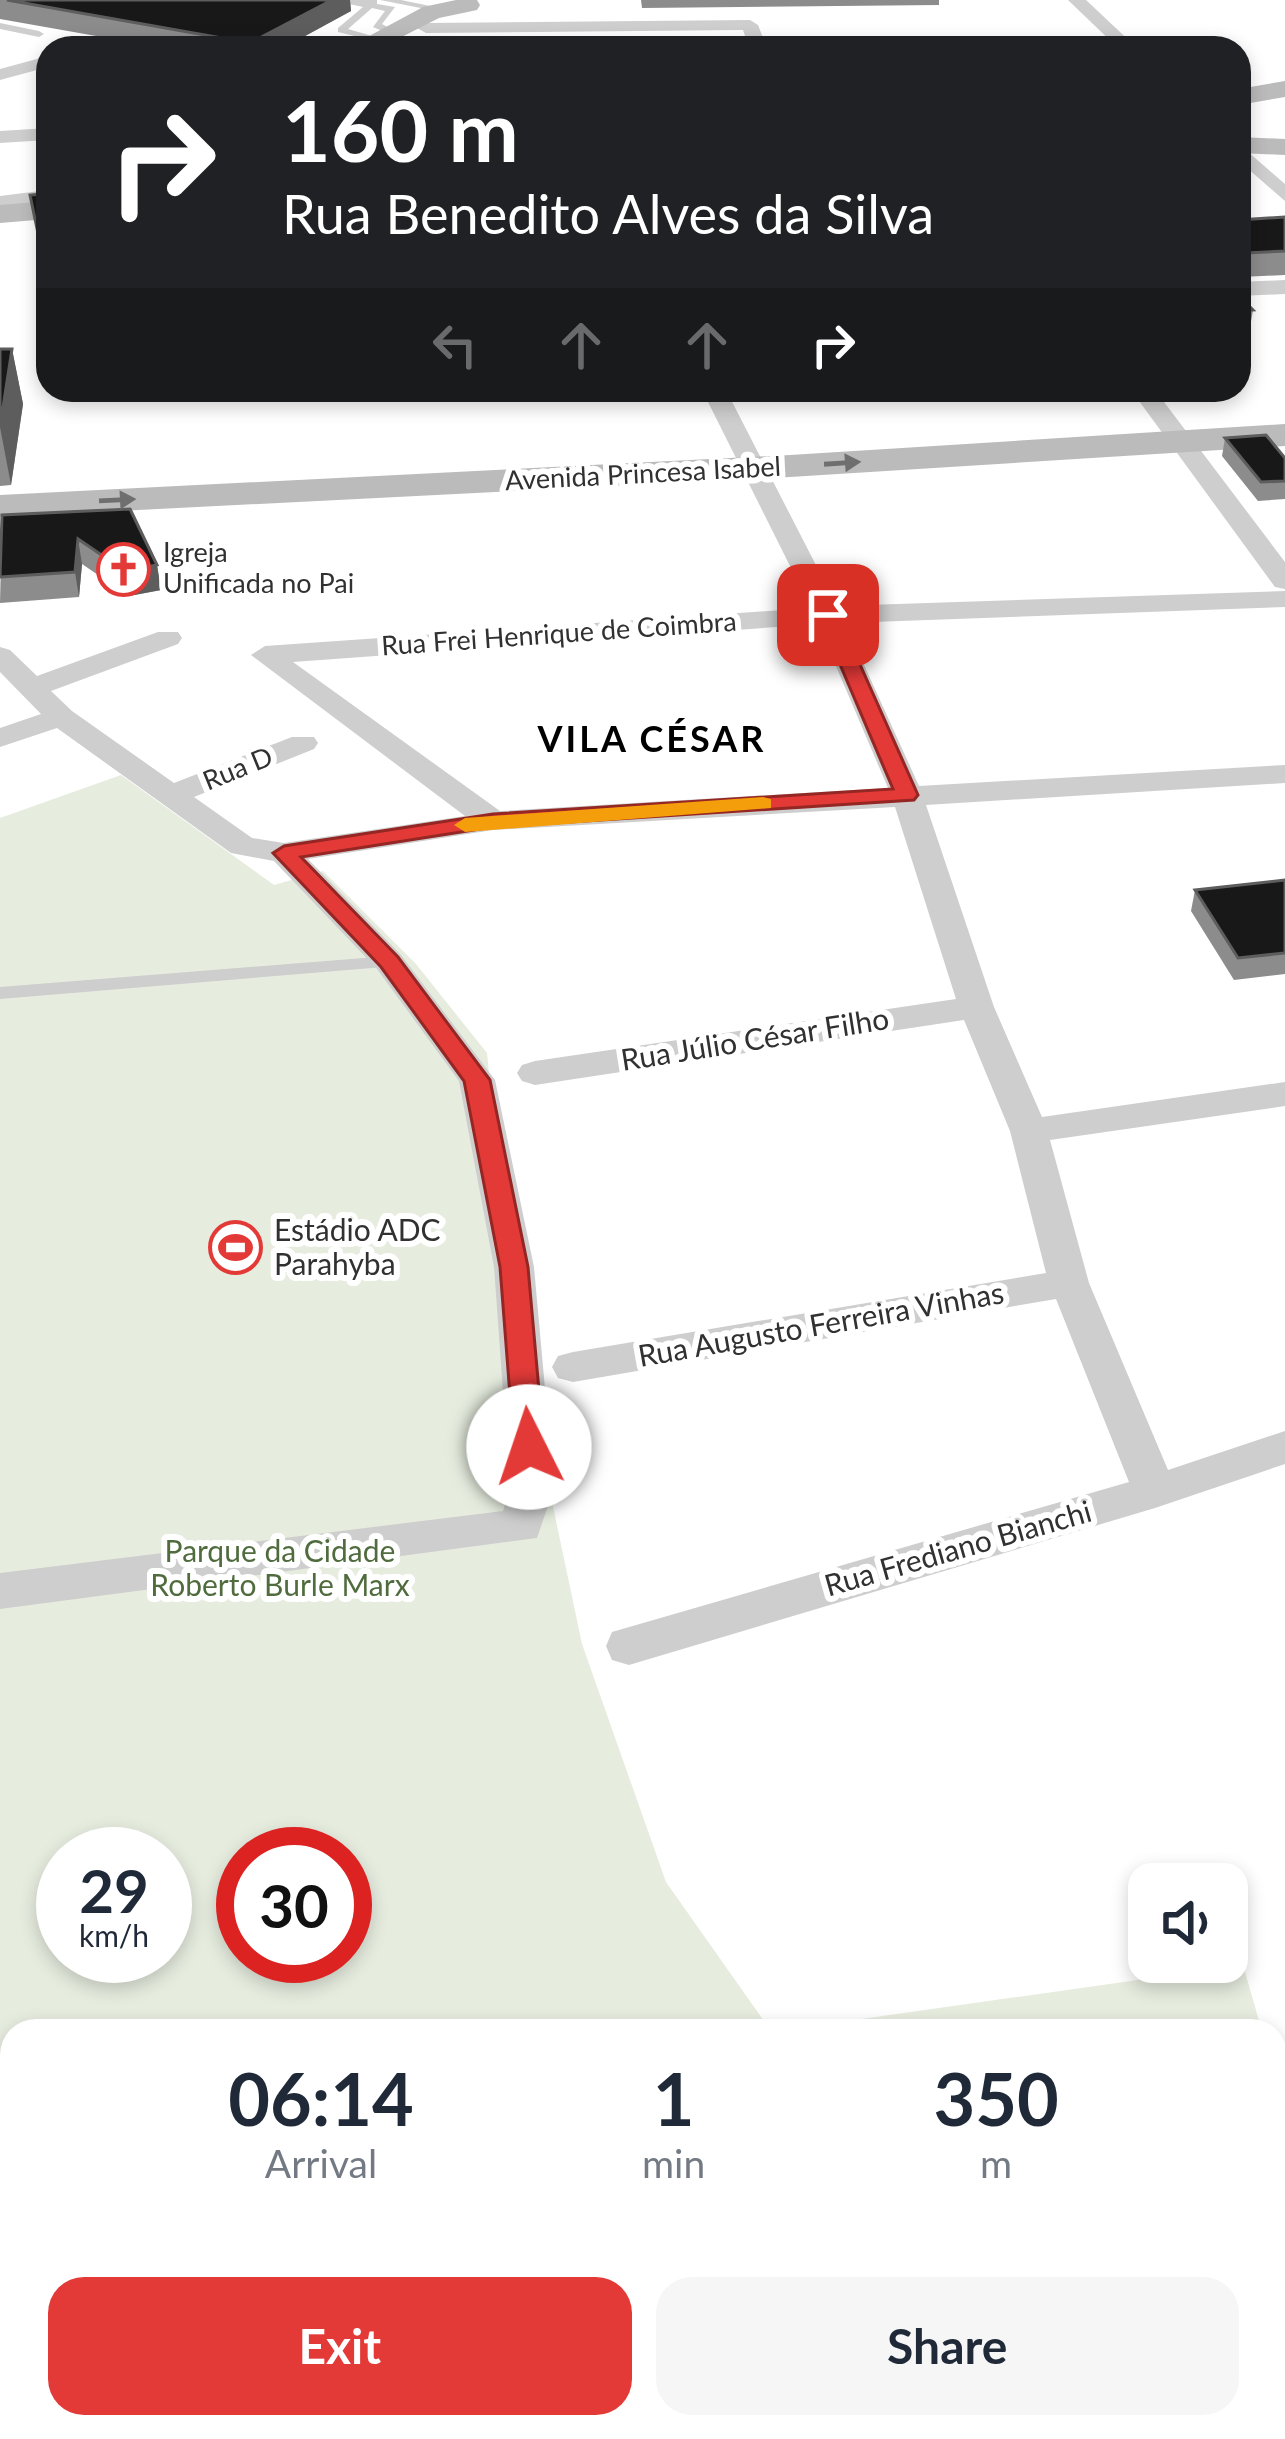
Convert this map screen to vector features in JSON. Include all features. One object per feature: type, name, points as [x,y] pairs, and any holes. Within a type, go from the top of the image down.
[{"type":"main road","points":[[393,36],[473,3]]},
{"type":"main road","points":[[1251,95],[1285,88]]},
{"type":"main road","points":[[1251,148],[1285,147]]},
{"type":"main road","points":[[0,214],[36,210]]},
{"type":"main road","name":"Avenida Princesa Isabel","points":[[0,506],[1285,435]]},
{"type":"street","points":[[1076,0],[1115,36]]},
{"type":"street","points":[[434,19],[750,25],[754,36]]},
{"type":"street","points":[[0,75],[36,65]]},
{"type":"street","points":[[0,137],[36,133]]},
{"type":"street","points":[[1251,160],[1285,195]]},
{"type":"street","points":[[0,202],[36,198]]},
{"type":"street","points":[[1251,288],[1285,287]]},
{"type":"street","points":[[720,402],[828,615],[907,795],[976,1007],[1029,1131],[1070,1283],[1155,1491]]},
{"type":"street","points":[[1152,402],[1285,580]]},
{"type":"street","name":"Rua Frei Henrique de Coimbra","points":[[493,820],[265,655],[828,615],[1285,599]]},
{"type":"street","points":[[32,688],[168,638]]},
{"type":"street","points":[[0,656],[61,717],[242,846],[284,853],[493,820],[1285,774]]},
{"type":"street","points":[[0,739],[61,717]]},
{"type":"street","name":"Rua D","points":[[173,795],[304,742]]},
{"type":"street","points":[[0,1592],[521,1526],[532,1488],[514,1267],[477,1080],[389,962],[284,853]]},
{"type":"street","name":"Rua Júlio César Filho","points":[[535,1073],[976,1007]]},
{"type":"street","points":[[1029,1131],[1285,1094]]},
{"type":"street","name":"Rua Augusto Ferreira Vinhas","points":[[573,1367],[1070,1283]]},
{"type":"street","name":"Rua Frediano Bianchi","points":[[629,1646],[1155,1491],[1285,1447]]},
{"type":"lane","points":[[335,0],[392,10],[376,27],[378,36]]},
{"type":"lane","points":[[366,4],[382,0],[434,19]]},
{"type":"lane","points":[[360,36],[341,30],[363,15],[366,4]]},
{"type":"lane","points":[[0,26],[39,34]]},
{"type":"lane","points":[[0,993],[389,962]]},
{"type":"green space","name":"Parque da Cidade Roberto Burle Marx","points":[[121,775],[274,885],[323,871],[416,964],[487,1053],[508,1269],[523,1364],[582,1644],[666,1882],[763,2019],[0,2019],[0,818]]},
{"type":"green space","points":[[1128,1981],[1248,1982],[1259,2019],[862,2019]]},
{"type":"building","points":[[7,0],[332,0],[263,36],[210,36]]},
{"type":"building","points":[[1285,217],[1285,251],[1251,253],[1251,219]]},
{"type":"building","points":[[0,349],[12,349],[0,427]]},
{"type":"building","points":[[1266,435],[1285,458],[1285,481],[1261,482],[1225,438]]},
{"type":"building","points":[[130,509],[157,565],[125,571],[78,539],[75,572],[0,577],[2,515]]},
{"type":"building","points":[[1285,880],[1285,953],[1238,958],[1195,890]]},
{"type":"slow traffic","points":[[465,825],[763,804]]},
{"type":"place","name":"Igreja Unificada no Pai","points":[[124,569]]},
{"type":"place","name":"Estádio ADC Parahyba","points":[[235,1248]]},
{"type":"district","name":"VILA CÉSAR","points":[[652,739]]},
{"type":"route","points":[[529,1447],[514,1267],[477,1080],[389,962],[284,853],[493,820],[907,795],[828,615]]}]
